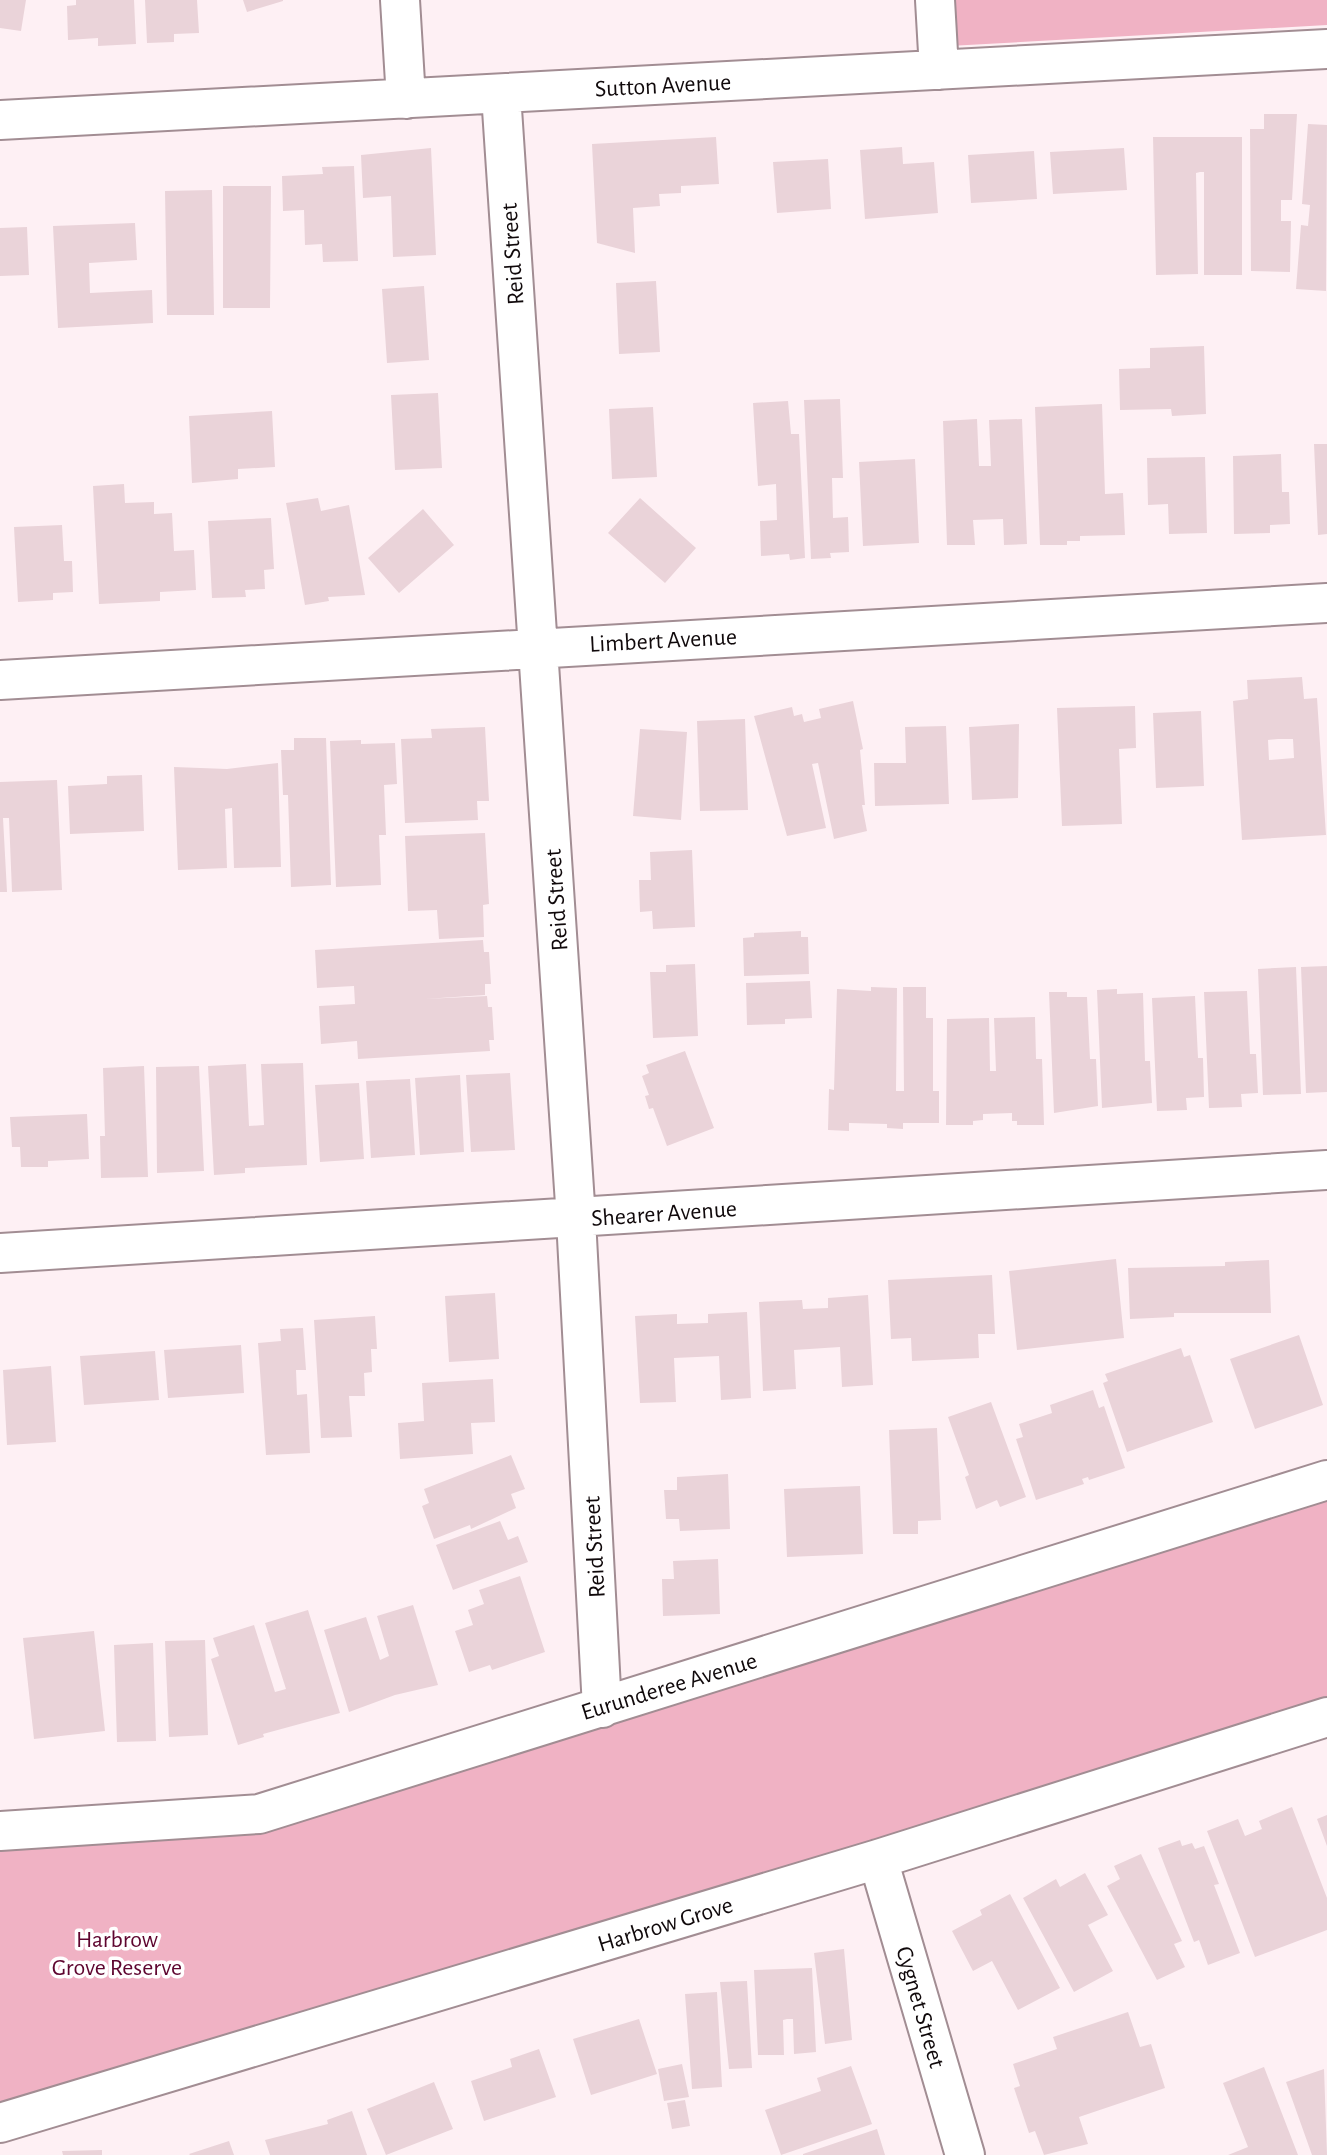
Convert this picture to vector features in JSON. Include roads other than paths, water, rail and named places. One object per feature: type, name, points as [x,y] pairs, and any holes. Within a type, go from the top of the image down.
[{"type":"street","points":[[400,0],[406,99]]},
{"type":"street","points":[[935,0],[939,70]]},
{"type":"street","name":"Sutton Avenue","points":[[0,120],[1327,49]]},
{"type":"street","name":"Reid Street","points":[[501,94],[576,1219],[602,1708]]},
{"type":"street","name":"Limbert Avenue","points":[[0,680],[1327,603]]},
{"type":"street","name":"Shearer Avenue","points":[[0,1253],[1327,1170]]},
{"type":"street","name":"Eurunderee Avenue","points":[[0,1831],[259,1814],[1327,1480]]},
{"type":"street","name":"Harbrow Grove","points":[[0,2123],[878,1859],[1327,1717]]},
{"type":"street","name":"Cygnet Street","points":[[878,1859],[965,2155]]},
{"type":"park label","name":"Harbrow Grove Reserve","points":[[117,1953]]}]
